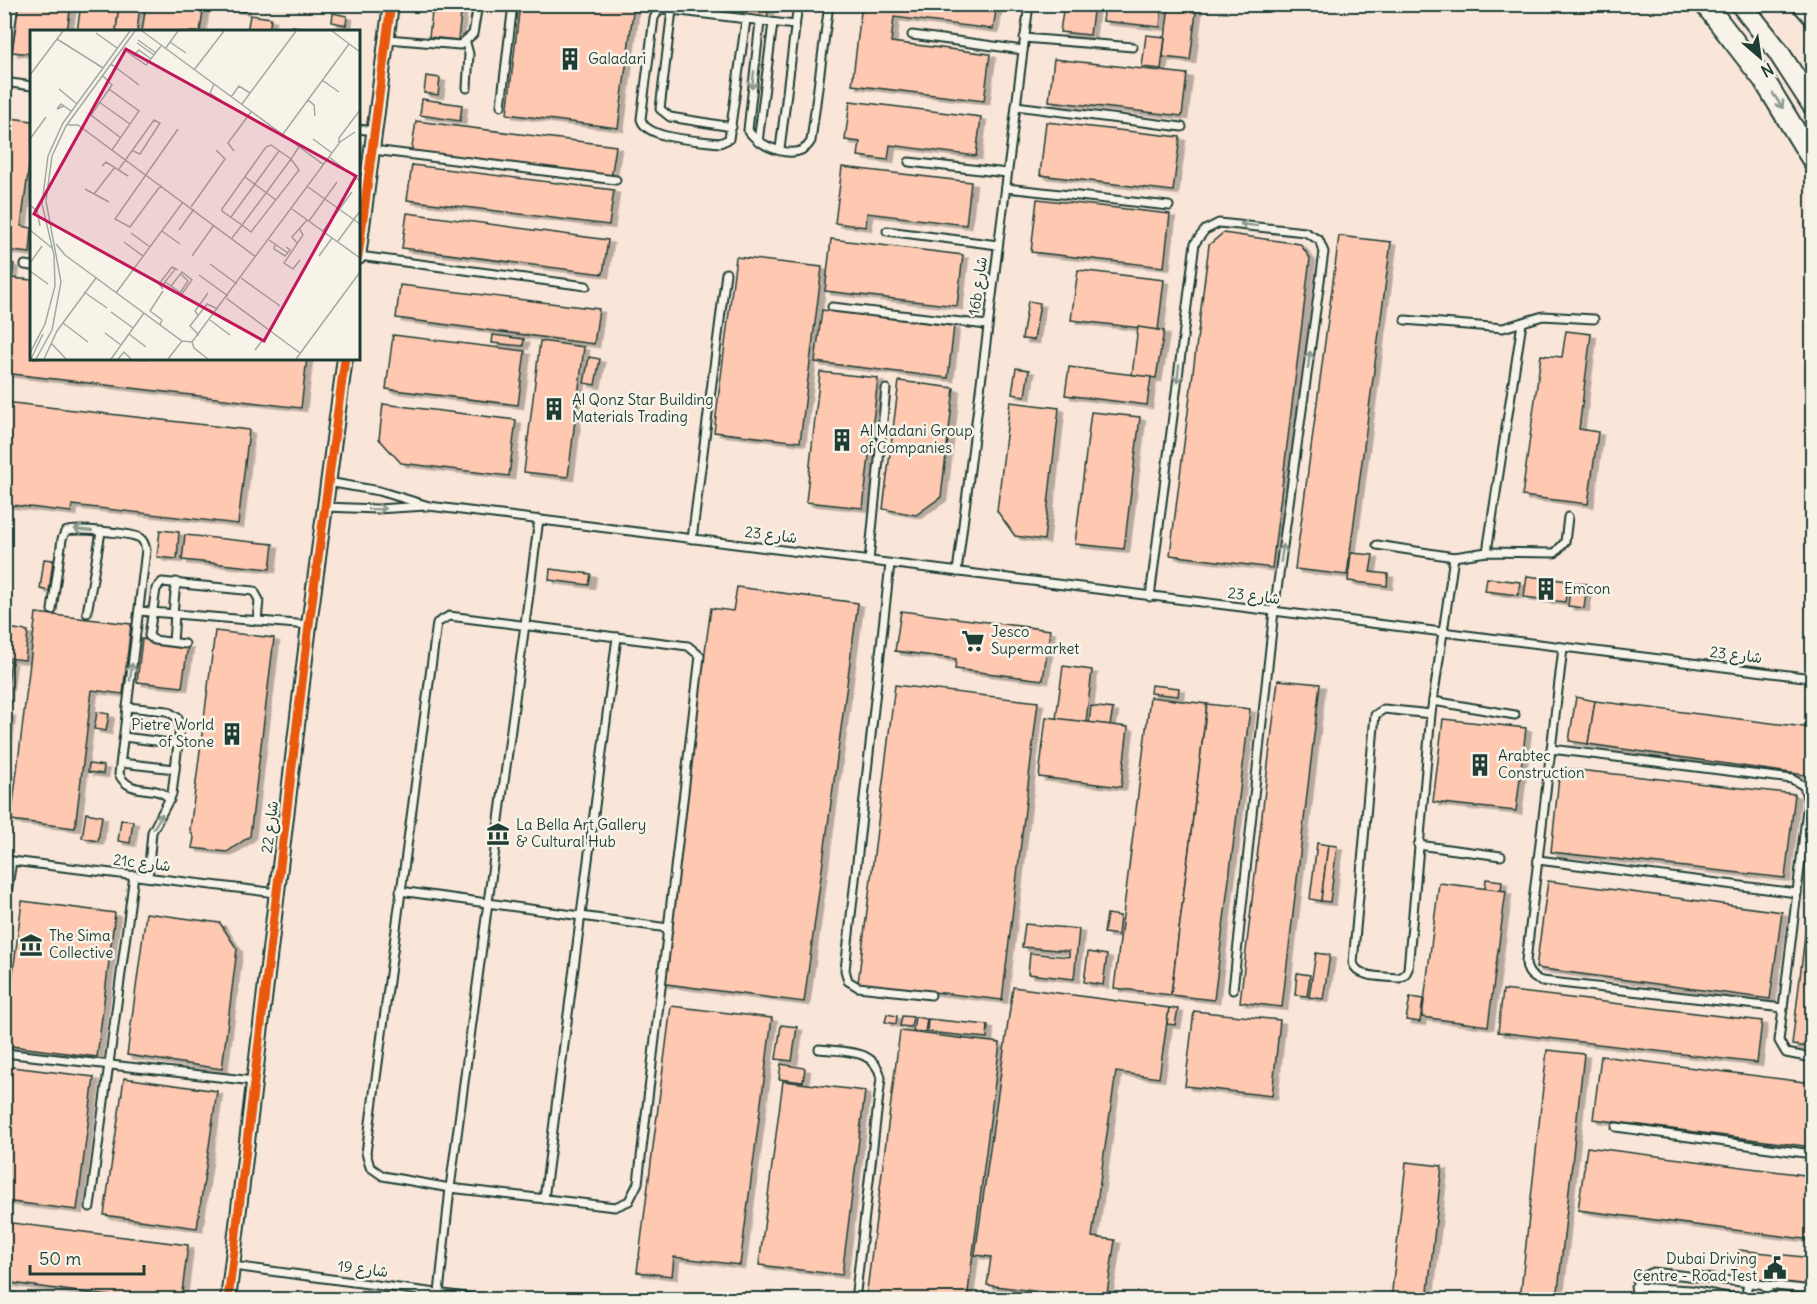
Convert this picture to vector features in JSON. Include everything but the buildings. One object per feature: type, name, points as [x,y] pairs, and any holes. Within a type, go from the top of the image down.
[{"type":"main road","points":[[1705,4],[1764,80],[1812,159]]},
{"type":"main road","points":[[1741,4],[1777,50],[1812,104]]},
{"type":"street","points":[[360,249],[391,4]]},
{"type":"street","name":"شارع 22","points":[[228,1299],[309,625],[345,360]]},
{"type":"lane","points":[[4,75],[14,4]]},
{"type":"lane","points":[[387,39],[454,46],[466,43],[473,34],[478,4]]},
{"type":"lane","points":[[501,106],[513,4]]},
{"type":"lane","points":[[780,149],[798,4]]},
{"type":"lane","points":[[760,22],[747,124],[749,132],[758,142],[799,152],[806,148],[810,141],[829,4]]},
{"type":"lane","name":"16b شارع","points":[[957,572],[1029,4]]},
{"type":"lane","points":[[1794,4],[1812,24]]},
{"type":"lane","points":[[746,20],[729,139],[720,143],[656,134],[642,124],[654,18],[661,9],[795,25]]},
{"type":"lane","points":[[672,10],[660,109],[670,117],[732,127]]},
{"type":"lane","points":[[758,142],[773,23]]},
{"type":"lane","points":[[912,35],[1023,50]]},
{"type":"lane","points":[[1024,38],[1133,48]]},
{"type":"lane","points":[[466,43],[469,54],[467,88]]},
{"type":"lane","points":[[4,82],[30,86]]},
{"type":"lane","points":[[1016,106],[1182,127]]},
{"type":"lane","points":[[360,129],[375,131]]},
{"type":"lane","points":[[373,150],[616,180]]},
{"type":"lane","points":[[909,162],[1007,173]]},
{"type":"lane","points":[[1006,188],[1169,206]]},
{"type":"lane","points":[[1150,597],[1194,243],[1210,226],[1228,223],[1305,232],[1319,240],[1324,252],[1274,611],[1233,990]]},
{"type":"lane","points":[[887,231],[998,245]]},
{"type":"lane","points":[[360,257],[586,286]]},
{"type":"lane","points":[[692,539],[726,273]]},
{"type":"lane","points":[[832,308],[987,325]]},
{"type":"lane","points":[[1405,320],[1503,328],[1543,316],[1594,319]]},
{"type":"lane","points":[[1487,552],[1522,323]]},
{"type":"lane","points":[[869,561],[886,389]]},
{"type":"lane","name":"شارع 23","points":[[328,482],[379,491],[429,506],[1812,678]]},
{"type":"lane","name":"شارع 23","points":[[325,507],[377,509],[429,506]]},
{"type":"lane","points":[[1377,545],[1454,557],[1487,552],[1555,553],[1565,542],[1568,517]]},
{"type":"lane","points":[[439,1293],[450,1188],[539,519]]},
{"type":"lane","points":[[52,610],[63,535],[74,529],[137,537],[144,542],[146,550],[120,777],[129,786],[164,793],[171,800]]},
{"type":"lane","points":[[87,613],[101,532]]},
{"type":"lane","points":[[1431,714],[1384,709],[1376,715],[1353,963],[1356,970],[1362,974],[1399,978],[1407,972],[1431,714],[1454,557]]},
{"type":"lane","points":[[890,564],[844,970],[848,981],[858,987],[931,994]]},
{"type":"lane","points":[[185,644],[154,640],[149,636],[157,586],[165,581],[254,591],[259,600],[257,621]]},
{"type":"lane","points":[[173,642],[176,582]]},
{"type":"lane","points":[[139,611],[309,625]]},
{"type":"lane","points":[[448,616],[617,637],[688,646],[700,656],[638,1183],[629,1201],[615,1207],[450,1188],[383,1176],[370,1167],[366,1153],[437,623],[448,616]]},
{"type":"lane","points":[[544,1199],[617,637]]},
{"type":"lane","points":[[1563,648],[1526,961],[1527,970],[1533,977],[1542,981],[1783,1008]]},
{"type":"lane","points":[[1433,701],[1515,715]]},
{"type":"lane","points":[[127,707],[171,713],[179,722],[171,800],[152,832],[148,877]]},
{"type":"lane","points":[[124,737],[178,744]]},
{"type":"lane","points":[[1551,749],[1799,782],[1807,790],[1808,801],[1779,1041],[1783,1050],[1791,1055],[1812,1058]]},
{"type":"lane","points":[[121,763],[175,769]]},
{"type":"lane","points":[[1418,845],[1501,856]]},
{"type":"lane","points":[[4,912],[8,860]]},
{"type":"lane","name":"21c شارع","points":[[8,860],[277,893]]},
{"type":"lane","points":[[1538,860],[1797,893]]},
{"type":"lane","points":[[90,1207],[134,875]]},
{"type":"lane","points":[[400,891],[668,928]]},
{"type":"lane","points":[[819,1049],[862,1054],[875,1063],[881,1078],[855,1299]]},
{"type":"lane","points":[[4,1053],[254,1081]]},
{"type":"lane","points":[[1616,1127],[1812,1154]]},
{"type":"lane","name":"شارع 19","points":[[232,1266],[489,1299]]},
{"type":"lane","points":[[1634,1299],[1635,1287],[1642,1275],[1653,1272],[1811,1290],[1809,1299]]},
{"type":"lane","points":[[1635,1287],[1691,1290],[1744,1299],[1748,1283]]},
{"type":"lane","points":[[1764,1285],[1774,1299]]},
{"type":"lane","points":[[4,1296],[28,1299]]},
{"type":"shaded area","points":[[5,5],[1812,5],[1812,1299],[5,1300]]},
{"type":"cycle path","points":[[360,242],[391,4]]},
{"type":"cycle path","points":[[228,1300],[309,625],[345,360]]},
{"type":"place","name":"Galadari","points":[[570,59]]},
{"type":"place","name":"Al Qonz Star Building Materials Trading","points":[[554,409]]},
{"type":"place","name":"Al Madani Group of Companies","points":[[842,440]]},
{"type":"place","name":"Emcon","points":[[1546,589]]},
{"type":"place","name":"Jesco Supermarket","points":[[973,641]]},
{"type":"place","name":"Pietre World of Stone","points":[[232,734]]},
{"type":"place","name":"Arabtec Construction","points":[[1480,765]]},
{"type":"place","name":"La Bella Art Gallery & Cultural Hub","points":[[498,834]]},
{"type":"place","name":"The Sima Collective","points":[[31,945]]},
{"type":"place","name":"Dubai Driving Centre - Road Test","points":[[1775,1268]]}]
